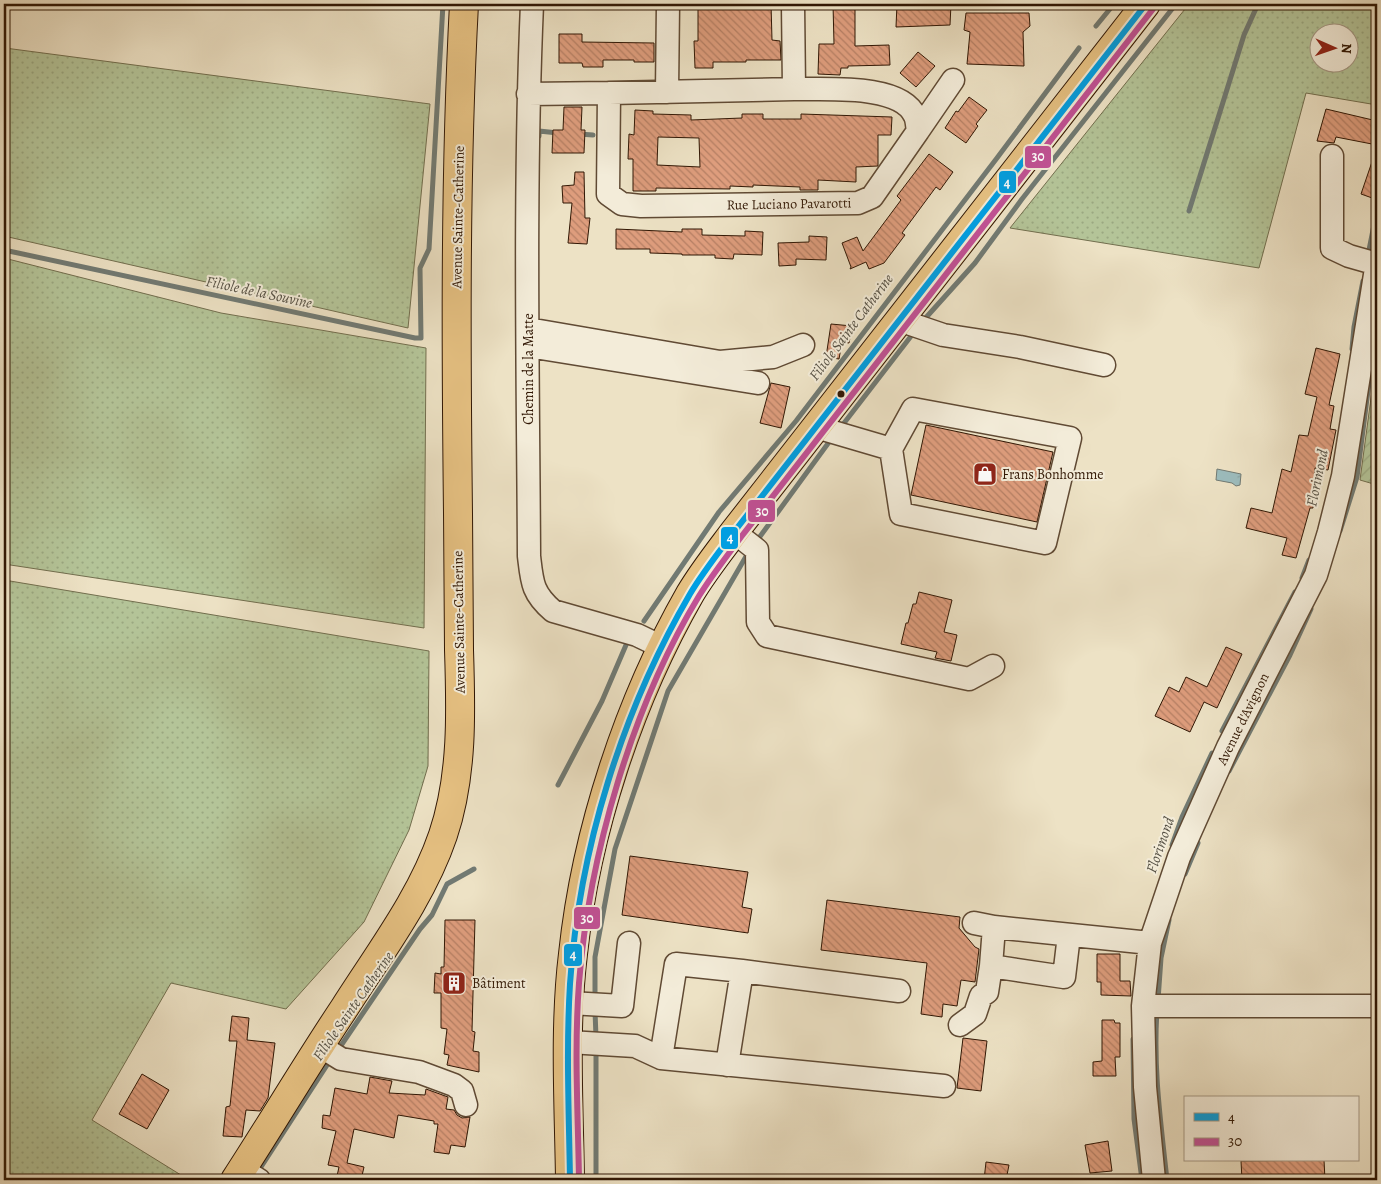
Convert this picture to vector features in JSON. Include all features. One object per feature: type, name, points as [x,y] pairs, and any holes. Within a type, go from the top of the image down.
[{"type":"main road","name":"Avenue Sainte-Catherine","points":[[246,1177],[330,1052],[403,917],[427,872],[444,834],[454,789],[459,743],[460,694],[456,211],[464,4]]},
{"type":"main road","points":[[570,1180],[570,1003],[572,955],[578,917],[600,816],[616,758],[626,730],[662,648],[691,592],[734,532],[1146,4]]},
{"type":"street","name":"Chemin de la Matte","points":[[532,4],[528,94],[528,338],[529,556],[533,585],[543,602],[553,611],[637,635],[662,648]]},
{"type":"street","points":[[667,92],[668,4]]},
{"type":"street","points":[[793,4],[794,89]]},
{"type":"street","name":"Rue Luciano Pavarotti","points":[[609,93],[608,194],[622,204],[640,206],[858,203],[872,197],[953,80]]},
{"type":"street","points":[[528,94],[794,89],[874,91],[900,100],[914,114],[918,131]]},
{"type":"street","points":[[1332,156],[1332,248],[1349,256],[1377,263]]},
{"type":"street","name":"Avenue d'Avignon","points":[[1154,1180],[1145,1087],[1143,1006],[1150,943],[1179,857],[1228,747],[1316,575],[1343,476],[1377,263]]},
{"type":"street","points":[[899,320],[943,334],[1020,347],[1104,365]]},
{"type":"street","points":[[528,338],[720,362],[773,357],[803,345]]},
{"type":"street","points":[[528,338],[758,383]]},
{"type":"street","points":[[913,409],[1070,438],[1045,543],[901,514],[890,449],[913,409]]},
{"type":"street","points":[[816,427],[890,449]]},
{"type":"street","points":[[734,532],[757,550],[758,622],[767,636],[969,679],[994,666]]},
{"type":"street","points":[[960,1025],[975,1014],[981,996],[987,992],[992,966],[984,925],[1150,943]]},
{"type":"street","points":[[992,966],[1064,977],[1069,935]]},
{"type":"street","points":[[570,1003],[622,1006],[629,943]]},
{"type":"street","points":[[661,1058],[676,964],[900,991]]},
{"type":"street","points":[[728,1065],[742,971]]},
{"type":"street","points":[[1143,1006],[1377,1006]]},
{"type":"street","points":[[569,1042],[635,1046],[661,1058],[944,1086]]},
{"type":"street","points":[[330,1052],[419,1072],[454,1085],[462,1092],[466,1105]]},
{"type":"green space","points":[[1189,4],[1377,4],[1377,105],[1306,93],[1259,268],[1010,228]]},
{"type":"green space","points":[[5,48],[430,104],[408,328],[4,236]]},
{"type":"green space","points":[[4,258],[221,313],[426,348],[424,628],[4,564]]},
{"type":"green space","points":[[1377,353],[1377,485],[1360,480]]},
{"type":"green space","points":[[4,580],[429,651],[428,766],[409,830],[364,922],[286,1009],[171,983],[92,1120],[189,1180],[4,1180]]},
{"type":"water","points":[[1217,469],[1241,474],[1240,485],[1236,486],[1232,483],[1216,480]]},
{"type":"building","points":[[698,4],[771,4],[772,40],[780,41],[781,60],[713,62],[713,68],[695,68],[694,41],[698,41]]},
{"type":"building","points":[[833,4],[855,4],[855,46],[889,45],[890,65],[848,66],[848,68],[841,68],[840,75],[818,74],[819,44],[834,44]]},
{"type":"building","points":[[897,4],[951,4],[950,25],[896,27]]},
{"type":"building","points":[[966,13],[1029,13],[1030,26],[1023,32],[1024,66],[967,64],[970,32],[964,30]]},
{"type":"building","points":[[559,34],[582,34],[582,42],[654,43],[654,62],[603,60],[603,67],[583,67],[582,63],[559,63]]},
{"type":"building","points":[[918,52],[935,66],[916,87],[900,73]]},
{"type":"building","points":[[969,97],[987,110],[976,124],[978,126],[966,143],[945,128],[956,111],[958,112]]},
{"type":"building","points":[[564,107],[582,107],[581,130],[585,130],[584,153],[552,153],[553,130],[563,130]]},
{"type":"building","points":[[1326,109],[1377,121],[1377,145],[1336,137],[1334,143],[1317,141]]},
{"type":"building","points":[[635,110],[653,111],[653,114],[691,115],[691,120],[742,118],[742,114],[763,114],[763,119],[801,119],[801,114],[892,117],[891,135],[878,135],[878,166],[856,167],[856,182],[818,180],[818,190],[800,190],[800,187],[753,185],[753,187],[730,186],[730,189],[656,188],[656,191],[633,191],[633,159],[628,159],[629,134],[634,135]],"holes":[[[658,137],[699,138],[700,167],[657,165]]]},
{"type":"building","points":[[1375,153],[1377,153],[1377,191],[1375,199],[1361,194]]},
{"type":"building","points":[[929,154],[953,172],[940,190],[936,187],[902,233],[905,235],[884,263],[869,269],[866,262],[850,269],[851,267],[842,243],[857,237],[863,251],[901,200],[897,196]]},
{"type":"building","points":[[575,172],[584,172],[585,218],[590,218],[587,244],[568,243],[572,203],[563,203],[562,186],[574,185]]},
{"type":"building","points":[[616,229],[682,232],[682,229],[702,229],[702,235],[745,236],[745,231],[763,232],[762,255],[734,254],[733,259],[715,258],[715,255],[650,253],[650,249],[616,249]]},
{"type":"building","points":[[809,236],[827,237],[826,260],[796,259],[796,265],[779,266],[778,243],[809,242]]},
{"type":"building","points":[[831,324],[852,326],[849,343],[842,342],[839,359],[826,357]]},
{"type":"building","points":[[1316,348],[1340,354],[1329,405],[1334,406],[1330,429],[1336,430],[1328,470],[1315,468],[1313,508],[1310,508],[1296,558],[1282,555],[1287,538],[1246,528],[1251,508],[1272,513],[1282,469],[1291,472],[1299,435],[1308,436],[1317,397],[1305,394]]},
{"type":"building","points":[[771,383],[790,387],[781,428],[760,423]]},
{"type":"building","name":"Frans Bonhomme","points":[[926,425],[1053,452],[1037,522],[911,495]]},
{"type":"building","points":[[919,592],[952,600],[944,632],[957,635],[951,661],[935,658],[937,652],[901,644],[906,623],[908,623],[913,604],[916,604]]},
{"type":"building","points":[[1226,647],[1242,654],[1217,708],[1204,702],[1190,732],[1155,716],[1169,687],[1179,692],[1186,677],[1207,687]]},
{"type":"building","points":[[630,856],[748,872],[742,907],[752,909],[748,933],[622,915]]},
{"type":"building","points":[[827,900],[960,917],[959,928],[975,947],[979,949],[975,982],[961,980],[957,1006],[943,1004],[942,1017],[921,1014],[927,963],[821,950]]},
{"type":"building","points":[[445,920],[475,920],[472,1031],[475,1032],[473,1051],[479,1052],[479,1072],[447,1065],[449,1055],[444,1054],[447,1029],[441,1028],[441,993],[434,993],[435,973],[441,974],[441,967],[444,967]]},
{"type":"building","points":[[1097,954],[1120,954],[1120,981],[1130,981],[1131,996],[1101,995],[1101,982],[1097,982]]},
{"type":"building","points":[[232,1016],[249,1018],[247,1040],[275,1043],[268,1098],[260,1111],[246,1110],[242,1137],[223,1136],[226,1107],[230,1106],[237,1041],[229,1041]]},
{"type":"building","points":[[1102,1020],[1114,1020],[1115,1023],[1120,1023],[1120,1057],[1115,1057],[1116,1076],[1093,1076],[1093,1062],[1102,1061]]},
{"type":"building","points":[[963,1038],[987,1041],[981,1091],[957,1088]]},
{"type":"building","points":[[142,1074],[169,1090],[147,1129],[119,1114]]},
{"type":"building","points":[[370,1077],[392,1081],[389,1093],[425,1095],[426,1089],[448,1097],[446,1109],[454,1110],[462,1118],[470,1117],[465,1147],[451,1145],[449,1154],[434,1152],[438,1124],[434,1124],[434,1121],[398,1115],[394,1138],[354,1129],[347,1163],[364,1167],[361,1180],[339,1180],[340,1177],[337,1176],[339,1167],[328,1165],[336,1131],[322,1128],[323,1115],[330,1116],[335,1088],[367,1094]]},
{"type":"building","points":[[1108,1141],[1112,1171],[1090,1173],[1085,1145]]},
{"type":"building","points":[[986,1162],[1009,1165],[1006,1180],[984,1180]]},
{"type":"building","points":[[1241,1162],[1324,1162],[1325,1180],[1242,1180]]},
{"type":"waterway","name":"Filiole de la Souvine","points":[[4,250],[421,338],[420,268],[429,249],[443,4]]},
{"type":"waterway","name":"Filiole Sainte Catherine","points":[[1096,26],[1114,4]]},
{"type":"waterway","points":[[922,322],[975,263],[1022,199],[1176,4]]},
{"type":"waterway","points":[[1189,211],[1244,35],[1258,4]]},
{"type":"waterway","name":"Filiole Sainte Catherine","points":[[644,621],[719,512],[796,421],[1079,48]]},
{"type":"waterway","name":"Filiole de la Souvine","points":[[539,136],[539,131],[558,133]]},
{"type":"waterway","name":"Filiole de la Souvine","points":[[579,134],[593,135]]},
{"type":"waterway","name":"Florimond","points":[[1368,255],[1377,210]]},
{"type":"waterway","name":"Florimond","points":[[1352,349],[1354,327],[1363,281]]},
{"type":"waterway","points":[[841,427],[915,331]]},
{"type":"waterway","points":[[1340,531],[1357,477],[1370,375]]},
{"type":"waterway","points":[[756,542],[832,438]]},
{"type":"waterway","points":[[595,1000],[595,957],[615,849],[668,691],[748,553]]},
{"type":"waterway","name":"Florimond","points":[[1302,578],[1309,560]]},
{"type":"waterway","name":"Florimond","points":[[1222,731],[1295,592]]},
{"type":"waterway","points":[[1229,771],[1290,655],[1311,609]]},
{"type":"waterway","name":"Filiole Sainte Catherine","points":[[558,785],[602,701],[626,645]]},
{"type":"waterway","name":"Florimond","points":[[1172,845],[1182,817],[1212,753]]},
{"type":"waterway","points":[[1185,874],[1198,843]]},
{"type":"waterway","name":"Filiole Sainte Catherine","points":[[338,1050],[420,929],[432,915],[447,884],[474,869]]},
{"type":"waterway","points":[[1158,1000],[1161,958],[1169,920]]},
{"type":"waterway","points":[[595,1011],[596,1037]]},
{"type":"waterway","points":[[1157,1011],[1157,1075],[1167,1180]]},
{"type":"waterway","name":"Florimond","points":[[1133,1039],[1134,1119],[1142,1180]]},
{"type":"waterway","points":[[596,1048],[596,1180]]},
{"type":"waterway","name":"Filiole Sainte Catherine","points":[[261,1167],[331,1059]]},
{"type":"transit line","name":"4","points":[[570,1180],[568,1082],[570,984],[575,933],[583,883],[594,832],[608,782],[644,685],[666,639],[690,594],[723,547],[1146,4]]},
{"type":"transit line","name":"30","points":[[579,1180],[577,1057],[579,983],[584,934],[604,833],[618,783],[634,733],[653,685],[675,639],[704,588],[741,537],[1153,9]]},
{"type":"place","name":"Frans Bonhomme","points":[[985,474]]},
{"type":"place","name":"Bâtiment","points":[[454,983]]}]
